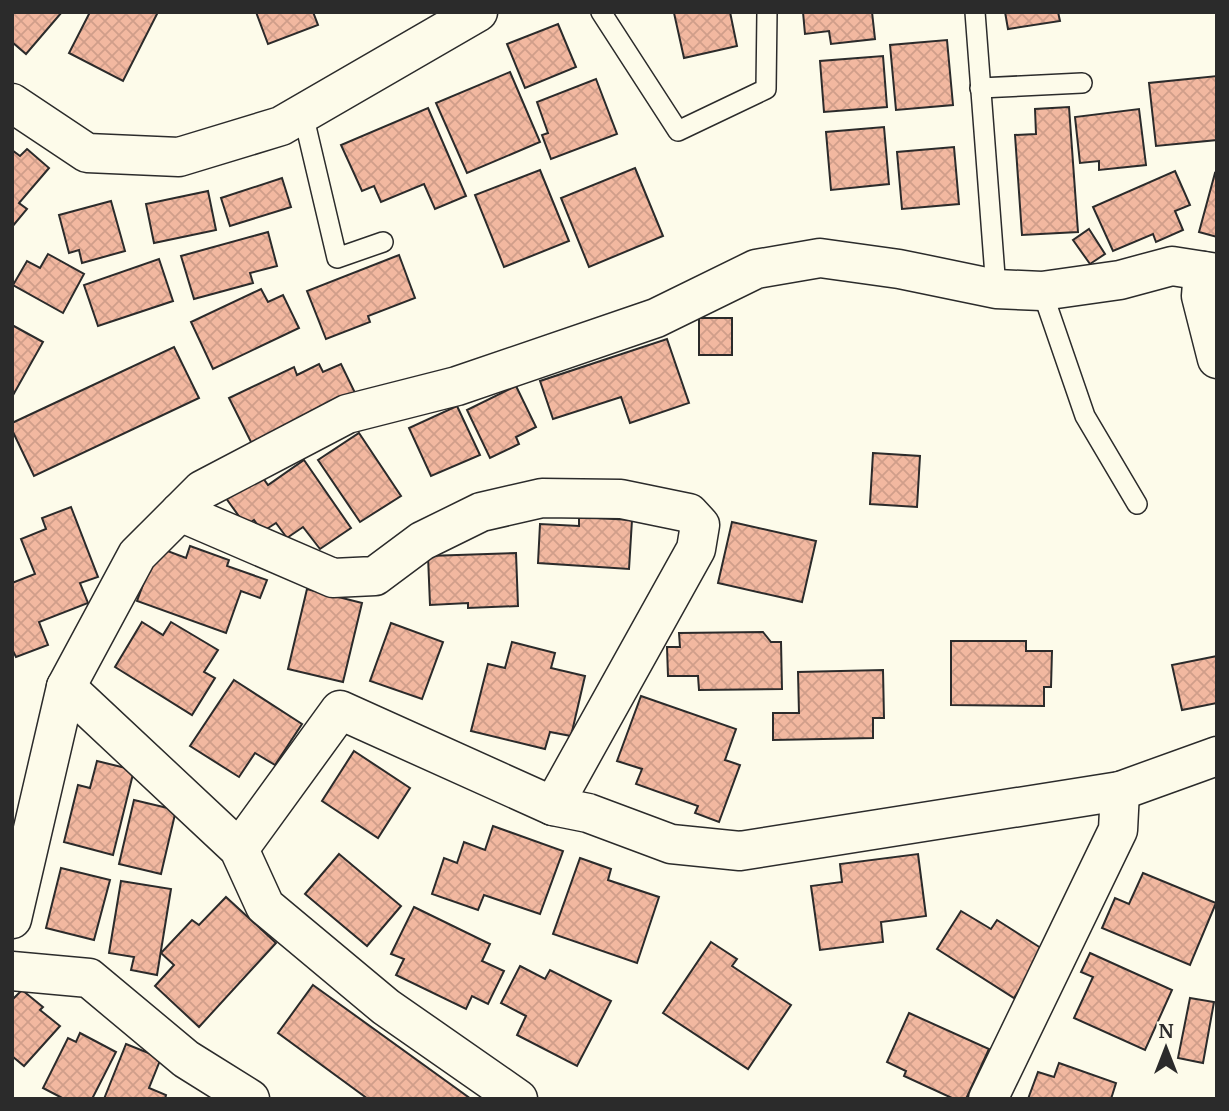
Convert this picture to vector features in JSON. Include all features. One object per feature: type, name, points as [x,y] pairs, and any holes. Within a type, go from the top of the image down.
[{"type":"street","points":[[12,103],[87,153],[179,157],[281,126],[478,12]]},
{"type":"street","points":[[12,919],[66,687],[137,555],[202,490],[347,414],[457,386],[656,318],[756,269],[820,258],[899,269],[996,289],[1042,290],[1120,279],[1172,265],[1210,272],[1201,296],[1217,359]]},
{"type":"street","points":[[180,512],[333,578],[375,576],[422,541],[481,512],[542,498],[621,499],[689,513],[700,525],[696,550],[553,806]]},
{"type":"street","points":[[66,687],[239,849],[265,906],[386,1007],[518,1099]]},
{"type":"street","points":[[239,849],[340,710],[553,806],[588,813],[671,844],[740,851],[1120,790],[1217,756]]},
{"type":"street","points":[[988,1099],[1118,830],[1120,790]]},
{"type":"street","points":[[12,971],[89,978],[186,1059],[250,1099]]},
{"type":"lane","points":[[601,12],[678,131],[766,89],[767,12]]},
{"type":"lane","points":[[975,12],[996,289]]},
{"type":"lane","points":[[980,88],[1082,83]]},
{"type":"lane","points":[[303,114],[337,258],[383,242]]},
{"type":"lane","points":[[1042,290],[1085,416],[1137,504]]},
{"type":"building","points":[[12,12],[62,12],[26,54],[12,42]]},
{"type":"building","points":[[90,12],[158,12],[123,81],[69,53]]},
{"type":"building","points":[[256,12],[313,12],[318,25],[268,44]]},
{"type":"building","points":[[730,12],[737,46],[684,58],[674,13]]},
{"type":"building","points":[[803,12],[872,12],[875,39],[831,44],[829,31],[805,34]]},
{"type":"building","points":[[1005,12],[1058,12],[1060,21],[1008,29]]},
{"type":"building","points":[[558,24],[576,67],[525,88],[507,44]]},
{"type":"building","points":[[947,40],[953,105],[896,110],[890,45]]},
{"type":"building","points":[[883,56],[887,107],[824,112],[820,61]]},
{"type":"building","points":[[510,72],[540,142],[467,173],[436,103]]},
{"type":"building","points":[[1217,76],[1217,140],[1156,146],[1149,83]]},
{"type":"building","points":[[596,79],[617,134],[551,159],[542,135],[548,133],[537,102]]},
{"type":"building","points":[[1069,107],[1078,232],[1022,235],[1015,135],[1036,134],[1035,109]]},
{"type":"building","points":[[428,108],[466,196],[435,209],[424,184],[381,202],[374,186],[362,191],[341,145]]},
{"type":"building","points":[[1139,109],[1146,165],[1099,170],[1099,161],[1080,163],[1075,117]]},
{"type":"building","points":[[884,127],[889,184],[831,190],[826,132]]},
{"type":"building","points":[[954,147],[959,204],[902,209],[897,152]]},
{"type":"building","points":[[27,149],[49,168],[19,203],[27,209],[12,227],[12,150],[20,156]]},
{"type":"building","points":[[635,168],[663,236],[589,267],[561,198]]},
{"type":"building","points":[[540,170],[569,241],[504,267],[475,195]]},
{"type":"building","points":[[1175,171],[1190,205],[1175,211],[1183,230],[1156,242],[1153,234],[1113,251],[1093,207]]},
{"type":"building","points":[[1215,173],[1217,174],[1217,237],[1199,232]]},
{"type":"building","points":[[282,178],[291,207],[230,226],[221,198]]},
{"type":"building","points":[[208,191],[216,230],[154,243],[146,204]]},
{"type":"building","points":[[111,201],[125,251],[82,263],[79,250],[69,253],[59,215]]},
{"type":"building","points":[[1089,229],[1105,254],[1090,264],[1073,240]]},
{"type":"building","points":[[268,232],[277,266],[250,273],[253,283],[194,299],[181,256]]},
{"type":"building","points":[[48,254],[84,274],[63,313],[13,285],[27,261],[40,268]]},
{"type":"building","points":[[399,255],[415,298],[368,316],[370,322],[326,339],[307,291]]},
{"type":"building","points":[[159,259],[173,301],[98,326],[84,285]]},
{"type":"building","points":[[261,289],[268,302],[283,295],[299,328],[213,369],[191,322]]},
{"type":"building","points":[[699,318],[732,318],[732,355],[699,355]]},
{"type":"building","points":[[12,325],[43,342],[12,397]]},
{"type":"building","points":[[667,339],[689,403],[630,423],[621,397],[553,419],[540,381]]},
{"type":"building","points":[[174,347],[199,398],[34,476],[12,430],[12,423]]},
{"type":"building","points":[[319,364],[323,372],[341,364],[357,397],[253,446],[229,398],[294,367],[297,375]]},
{"type":"building","points":[[516,386],[536,427],[516,437],[519,444],[490,458],[467,410]]},
{"type":"building","points":[[457,406],[480,455],[431,476],[409,428]]},
{"type":"building","points":[[359,433],[401,496],[360,522],[318,460]]},
{"type":"building","points":[[873,453],[920,456],[917,507],[870,504]]},
{"type":"building","points":[[304,460],[351,528],[320,549],[303,527],[287,538],[276,523],[262,532],[254,520],[246,526],[223,494],[258,471],[268,485]]},
{"type":"building","points":[[71,507],[98,577],[80,583],[88,603],[39,622],[48,645],[16,657],[12,649],[12,583],[35,574],[21,539],[46,529],[42,518]]},
{"type":"building","points":[[579,517],[632,520],[629,569],[538,563],[540,524],[579,526]]},
{"type":"building","points":[[732,522],[816,541],[802,602],[718,583]]},
{"type":"building","points":[[190,546],[229,560],[227,566],[267,580],[260,598],[241,591],[226,633],[137,601],[157,547],[186,558]]},
{"type":"building","points":[[516,553],[518,606],[468,608],[468,603],[430,605],[428,556]]},
{"type":"building","points":[[307,589],[362,603],[343,682],[288,669]]},
{"type":"building","points":[[142,622],[163,635],[171,622],[218,650],[204,672],[215,678],[192,715],[115,667]]},
{"type":"building","points":[[391,623],[443,642],[422,699],[370,681]]},
{"type":"building","points":[[763,632],[771,642],[781,642],[782,689],[699,690],[698,676],[668,676],[667,647],[680,647],[679,633]]},
{"type":"building","points":[[951,641],[1026,641],[1026,651],[1052,651],[1051,687],[1044,687],[1044,706],[951,705]]},
{"type":"building","points":[[512,642],[555,653],[551,668],[585,676],[571,736],[550,732],[545,749],[471,731],[488,664],[505,668]]},
{"type":"building","points":[[1217,656],[1217,703],[1182,710],[1172,665]]},
{"type":"building","points":[[883,670],[884,718],[873,718],[873,738],[773,740],[773,713],[799,713],[798,672]]},
{"type":"building","points":[[234,680],[302,724],[275,765],[255,753],[239,777],[190,746]]},
{"type":"building","points":[[641,696],[736,729],[725,760],[740,765],[719,822],[695,813],[698,806],[636,784],[642,769],[617,761]]},
{"type":"building","points":[[354,751],[410,788],[378,838],[322,801]]},
{"type":"building","points":[[97,761],[134,770],[113,855],[64,842],[78,785],[90,788]]},
{"type":"building","points":[[134,800],[176,810],[161,874],[119,864]]},
{"type":"building","points":[[493,826],[563,851],[540,914],[484,895],[478,910],[432,894],[444,858],[457,863],[464,842],[485,850]]},
{"type":"building","points":[[339,854],[401,906],[367,946],[305,894]]},
{"type":"building","points":[[918,854],[926,916],[881,922],[883,942],[820,950],[811,886],[842,882],[840,864]]},
{"type":"building","points":[[580,858],[611,869],[608,880],[659,897],[637,963],[553,934]]},
{"type":"building","points":[[61,868],[110,880],[94,940],[46,928]]},
{"type":"building","points":[[1143,873],[1216,903],[1190,965],[1102,928],[1115,898],[1129,904]]},
{"type":"building","points":[[121,881],[171,889],[157,975],[131,970],[134,957],[109,953]]},
{"type":"building","points":[[226,897],[276,943],[199,1027],[155,986],[174,965],[161,953],[192,920],[199,925]]},
{"type":"building","points":[[414,907],[490,944],[482,961],[504,971],[488,1004],[472,996],[466,1009],[396,975],[404,959],[391,954]]},
{"type":"building","points":[[961,911],[991,929],[997,920],[1044,950],[1014,998],[937,949]]},
{"type":"building","points":[[711,942],[737,959],[732,966],[791,1005],[748,1069],[663,1013]]},
{"type":"building","points":[[1090,953],[1172,990],[1145,1050],[1074,1018],[1093,977],[1081,972]]},
{"type":"building","points":[[520,966],[545,979],[550,970],[611,1001],[577,1066],[517,1035],[526,1016],[501,1003]]},
{"type":"building","points":[[313,985],[471,1099],[368,1099],[278,1033]]},
{"type":"building","points":[[22,990],[43,1007],[40,1010],[60,1026],[24,1066],[12,1056],[12,996],[14,998]]},
{"type":"building","points":[[1190,998],[1214,1002],[1203,1063],[1178,1058]]},
{"type":"building","points":[[909,1013],[989,1049],[966,1099],[954,1099],[904,1076],[906,1071],[887,1062]]},
{"type":"building","points":[[80,1033],[116,1052],[92,1099],[64,1099],[43,1088],[68,1038],[76,1042]]},
{"type":"building","points":[[126,1044],[161,1058],[149,1088],[166,1095],[165,1099],[104,1099]]},
{"type":"building","points":[[1059,1063],[1116,1083],[1111,1099],[1028,1099],[1038,1072],[1054,1077]]}]
